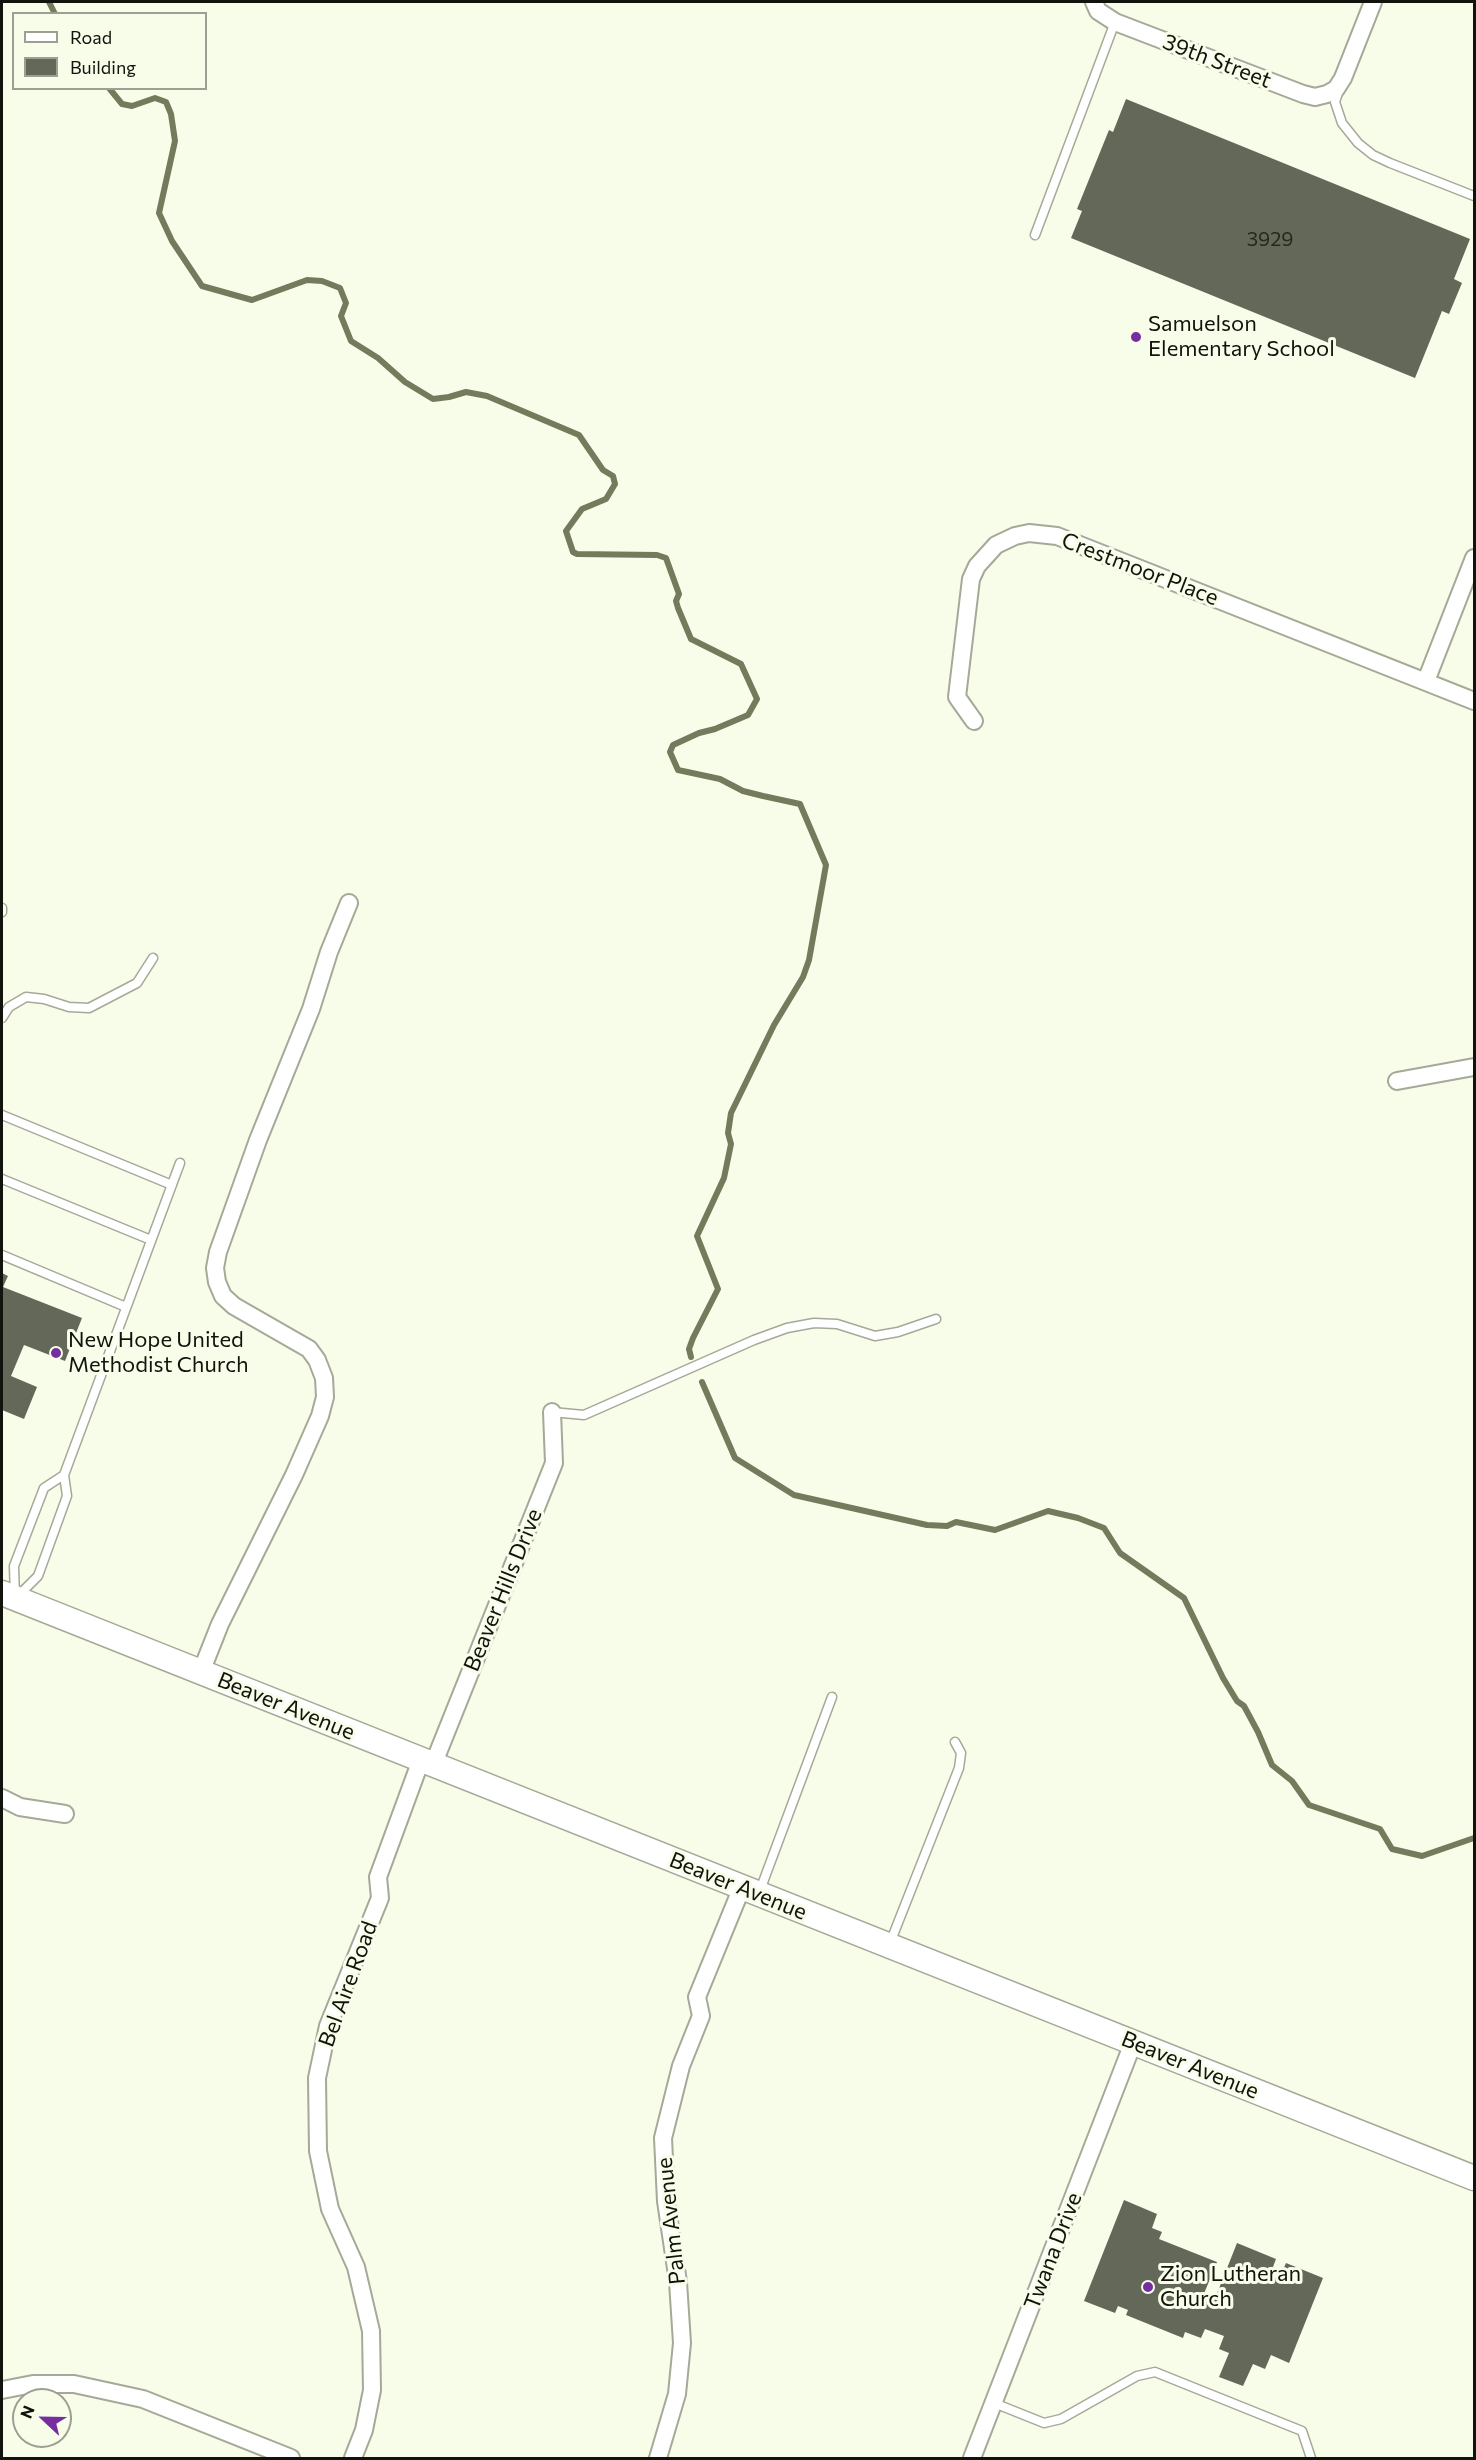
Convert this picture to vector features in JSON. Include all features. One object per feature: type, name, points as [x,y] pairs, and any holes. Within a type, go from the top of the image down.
[{"type":"main road","name":"Beaver Avenue","points":[[8,1596],[1474,2178]]},
{"type":"street","name":"39th Street","points":[[1094,2],[1098,10],[1115,22],[1303,94],[1315,97],[1327,94],[1336,89],[1343,78]]},
{"type":"street","points":[[1343,78],[1373,2]]},
{"type":"street","name":"Crestmoor Place","points":[[974,721],[957,696],[971,579],[977,566],[996,545],[1015,536],[1029,533],[1057,536],[1474,701]]},
{"type":"street","points":[[1426,681],[1474,558]]},
{"type":"street","points":[[201,1672],[220,1624],[294,1474],[320,1416],[325,1397],[324,1378],[317,1360],[309,1349],[234,1306],[223,1296],[217,1282],[215,1268],[218,1252],[258,1140],[311,1009],[329,952],[349,903]]},
{"type":"street","points":[[1397,1081],[1474,1067]]},
{"type":"street","name":"Beaver Hills Drive","points":[[427,1762],[554,1463],[552,1412]]},
{"type":"street","name":"Bel Aire Road","points":[[353,2458],[364,2430],[372,2390],[371,2331],[356,2267],[330,2209],[318,2151],[317,2078],[328,2026],[380,1898],[378,1877],[427,1762]]},
{"type":"street","points":[[2,1798],[20,1807],[65,1814]]},
{"type":"street","name":"Palm Avenue","points":[[658,2458],[677,2394],[682,2343],[678,2282],[666,2201],[663,2138],[681,2066],[701,2016],[697,1997],[750,1890]]},
{"type":"street","name":"Twana Drive","points":[[972,2458],[1133,2043]]},
{"type":"street","points":[[2,2390],[33,2384],[74,2384],[143,2398],[291,2458]]},
{"type":"lane","points":[[1035,235],[1115,22]]},
{"type":"lane","points":[[1343,78],[1335,102],[1342,123],[1358,143],[1373,155],[1390,163],[1474,196]]},
{"type":"lane","points":[[2,1018],[9,1007],[26,997],[88,1008],[137,983],[153,958]]},
{"type":"lane","points":[[2,1115],[172,1185]]},
{"type":"lane","points":[[8,1596],[38,1576],[67,1497],[64,1475],[180,1162]]},
{"type":"lane","points":[[2,1179],[151,1240]]},
{"type":"lane","points":[[2,1255],[126,1307]]},
{"type":"lane","points":[[552,1412],[584,1415],[754,1340],[787,1328],[814,1323],[837,1324],[875,1336],[898,1332],[936,1319]]},
{"type":"lane","points":[[8,1596],[14,1566],[44,1488],[64,1475]]},
{"type":"lane","points":[[750,1890],[832,1697]]},
{"type":"lane","points":[[889,1946],[959,1768],[962,1753],[955,1742]]},
{"type":"lane","points":[[994,2403],[1044,2423],[1061,2419],[1137,2376],[1155,2372],[1302,2431],[1311,2458]]},
{"type":"building","name":"Samuelson Elementary School","points":[[1126,99],[1470,239],[1454,279],[1462,283],[1449,314],[1442,311],[1415,378],[1071,238],[1082,211],[1077,209],[1109,130],[1113,132]]},
{"type":"building","name":"New Hope United Methodist Church","points":[[2,1273],[8,1276],[3,1287],[82,1318],[65,1361],[24,1345],[11,1376],[37,1387],[24,1419],[2,1410]]},
{"type":"building","name":"Zion Lutheran Church","points":[[1124,2200],[1157,2214],[1152,2228],[1162,2232],[1159,2239],[1217,2262],[1203,2296],[1214,2301],[1237,2243],[1276,2259],[1270,2275],[1279,2279],[1286,2263],[1323,2278],[1289,2363],[1271,2355],[1265,2369],[1253,2364],[1243,2386],[1219,2377],[1229,2353],[1219,2349],[1224,2336],[1205,2329],[1201,2338],[1185,2332],[1183,2338],[1126,2315],[1128,2310],[1118,2306],[1115,2313],[1084,2301]]},
{"type":"waterway","points":[[49,2],[54,12]]},
{"type":"waterway","points":[[111,90],[122,104],[132,106],[155,98],[166,102],[171,114],[175,141],[159,213],[172,241],[202,286],[252,300],[307,280],[322,281],[340,288],[346,303],[341,316],[351,341],[378,358],[405,382],[433,399],[466,392],[487,396],[579,435],[603,470],[613,476],[615,484],[606,499],[582,509],[566,531],[573,552],[577,554],[657,555],[666,558],[679,594],[676,601],[678,608],[691,639],[741,664],[757,699],[748,715],[673,745],[670,752],[678,770],[720,779],[743,791],[800,804],[826,865],[809,960],[803,977],[774,1025],[731,1113],[728,1133],[731,1144],[724,1178],[697,1236],[718,1289],[693,1338],[689,1349],[691,1357]]},
{"type":"waterway","points":[[702,1382],[735,1458],[794,1495],[927,1525],[947,1526],[956,1522],[995,1530],[1048,1511],[1078,1518],[1104,1528],[1120,1553],[1184,1598],[1223,1678],[1237,1701],[1244,1706],[1258,1732],[1272,1765],[1292,1781],[1309,1805],[1380,1829],[1392,1849],[1422,1856],[1474,1838]]},
{"type":"place","name":"Samuelson Elementary School","points":[[1136,337]]},
{"type":"place","name":"New Hope United Methodist Church","points":[[56,1353]]},
{"type":"place","name":"Zion Lutheran Church","points":[[1148,2287]]}]
